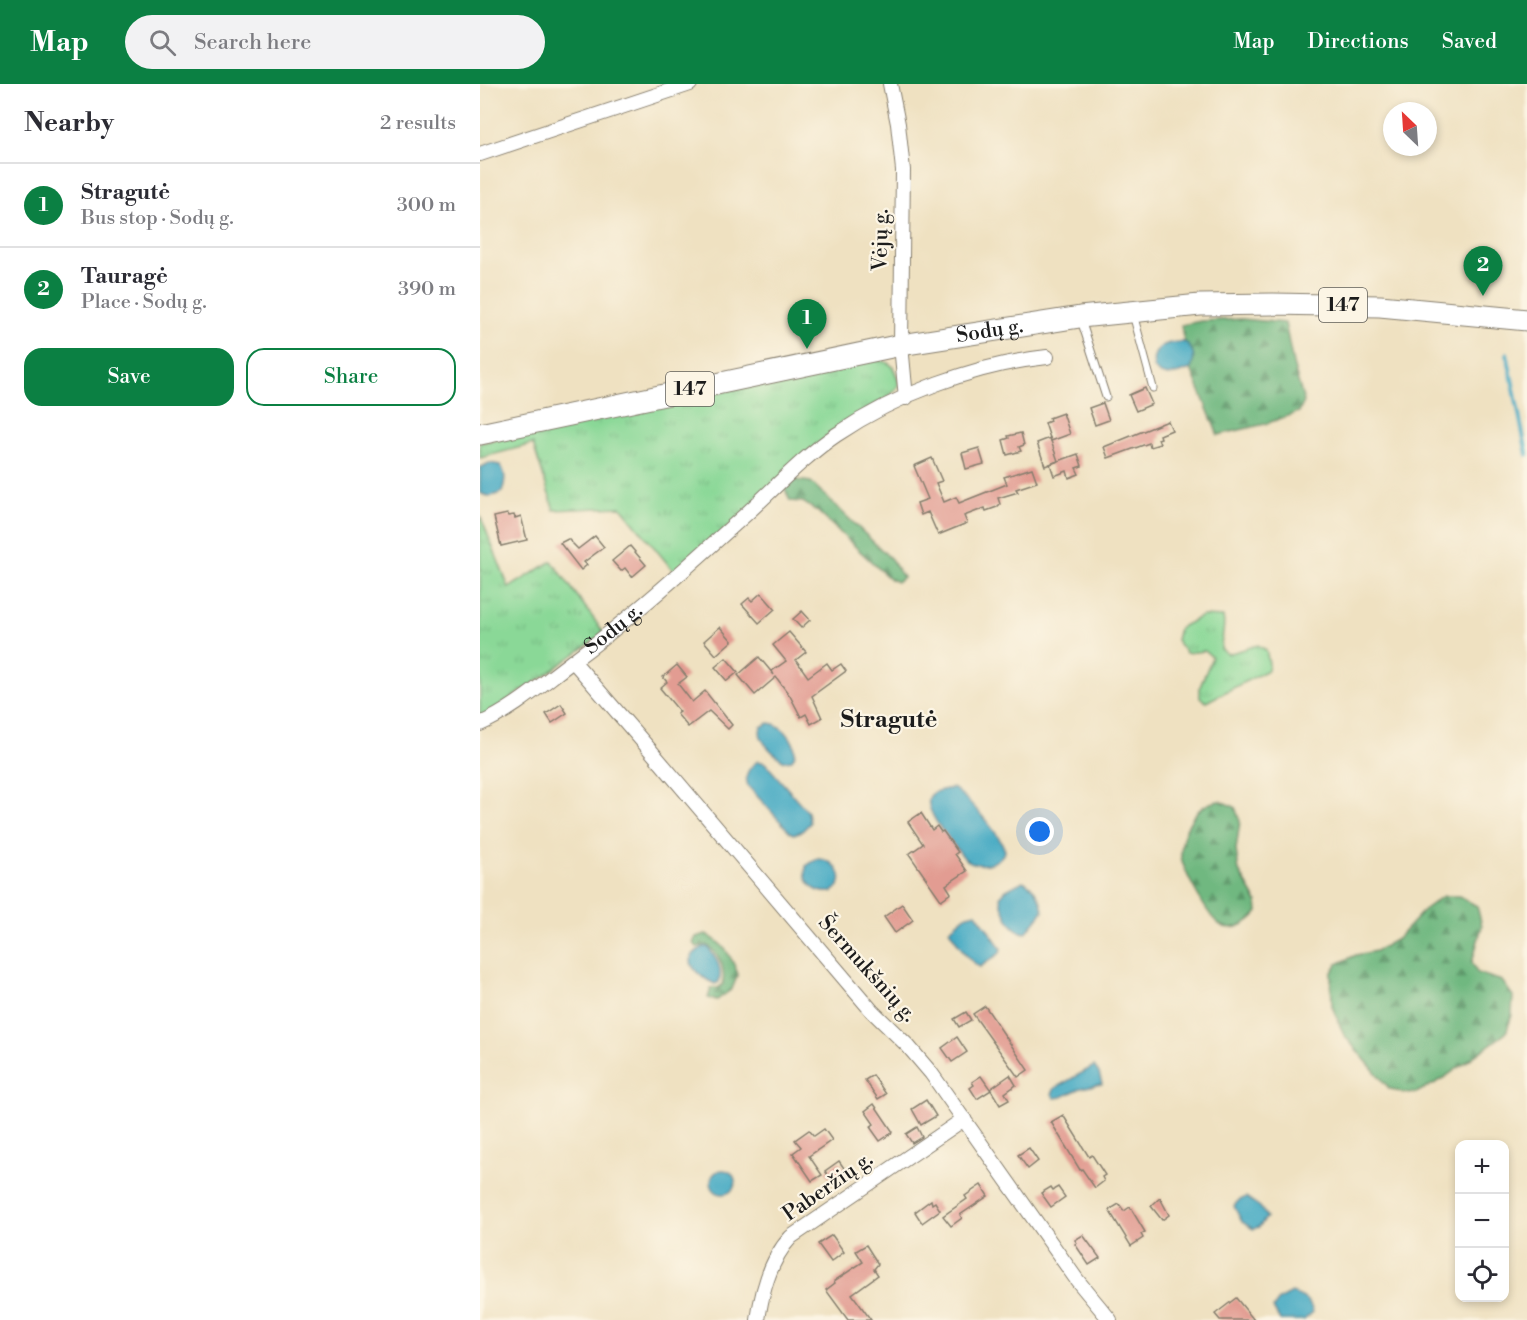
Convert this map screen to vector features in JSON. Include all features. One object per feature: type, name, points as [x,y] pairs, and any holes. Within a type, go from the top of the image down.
[{"type":"main road","name":"Sodų g.","points":[[480,434],[901,345],[1080,317],[1200,304],[1328,304],[1521,318]]},
{"type":"street","points":[[480,154],[690,84]]},
{"type":"street","name":"Vėjų g.","points":[[890,84],[898,124],[903,170],[901,345],[906,398]]},
{"type":"street","name":"Sodų g.","points":[[480,724],[518,702],[573,662],[667,586],[817,450],[863,418],[906,398],[977,371],[1047,357]]},
{"type":"street","name":"Šermukšnių g.","points":[[573,662],[872,1011],[908,1046],[931,1073],[1077,1280],[1110,1320]]},
{"type":"street","name":"Paberžių g.","points":[[758,1320],[765,1285],[774,1261],[782,1247],[791,1238],[964,1119]]},
{"type":"lane","points":[[1132,312],[1153,388]]},
{"type":"lane","points":[[1080,317],[1106,397]]},
{"type":"green space","points":[[1242,319],[1285,323],[1293,364],[1304,402],[1299,412],[1265,424],[1218,435],[1191,369],[1193,357],[1183,338],[1181,325],[1201,321]]},
{"type":"green space","points":[[872,359],[888,363],[896,373],[899,385],[890,396],[841,425],[676,574],[621,507],[554,510],[533,444],[480,458],[480,443]]},
{"type":"green space","points":[[795,480],[811,482],[891,559],[903,577],[897,582],[890,579],[817,511],[803,502],[790,501],[785,489]]},
{"type":"green space","points":[[480,515],[509,588],[552,561],[604,633],[539,680],[480,718]]},
{"type":"green space","points":[[1202,616],[1223,617],[1221,649],[1228,654],[1258,645],[1266,650],[1269,664],[1268,670],[1206,702],[1200,697],[1200,687],[1212,657],[1205,651],[1186,653],[1176,640],[1179,628]]},
{"type":"green space","points":[[1220,801],[1235,807],[1240,821],[1236,850],[1239,871],[1257,902],[1258,912],[1247,922],[1232,928],[1222,926],[1210,914],[1191,882],[1181,855],[1184,837],[1191,820],[1203,807]]},
{"type":"green space","points":[[1443,896],[1459,896],[1477,906],[1482,926],[1472,962],[1477,973],[1502,981],[1513,996],[1512,1015],[1506,1033],[1441,1080],[1416,1093],[1402,1093],[1389,1088],[1344,1035],[1332,1006],[1331,974],[1337,964],[1356,955],[1376,951],[1397,939],[1425,909]]},
{"type":"green space","points":[[706,934],[726,951],[738,974],[732,989],[717,1000],[708,998],[711,988],[718,988],[723,984],[721,963],[707,945],[697,947],[693,943],[696,937]]},
{"type":"water","points":[[1185,342],[1193,354],[1191,369],[1174,375],[1159,373],[1153,362],[1158,349],[1167,344]]},
{"type":"water","points":[[489,463],[500,465],[505,478],[502,492],[488,496],[480,493],[480,468]]},
{"type":"water","points":[[769,723],[780,727],[790,737],[795,749],[792,760],[784,761],[763,742],[761,727]]},
{"type":"water","points":[[758,761],[765,763],[808,812],[810,823],[802,831],[794,834],[790,832],[748,786],[746,778],[748,772]]},
{"type":"water","points":[[953,788],[975,808],[1002,844],[1005,851],[998,860],[987,864],[976,864],[965,859],[934,818],[930,809],[931,795]]},
{"type":"water","points":[[817,859],[830,862],[838,871],[840,882],[832,892],[816,889],[806,878],[806,866]]},
{"type":"water","points":[[1023,881],[1037,894],[1043,911],[1026,933],[1012,925],[1000,897],[1006,890]]},
{"type":"water","points":[[976,913],[1001,948],[1000,953],[980,967],[966,955],[949,930],[967,915]]},
{"type":"water","points":[[708,947],[719,967],[719,982],[715,984],[702,977],[691,962],[696,952]]},
{"type":"water","points":[[1094,1066],[1102,1084],[1081,1088],[1062,1097],[1055,1098],[1052,1094],[1055,1088]]},
{"type":"water","points":[[723,1170],[728,1171],[734,1177],[734,1187],[728,1193],[723,1194],[718,1193],[712,1187],[711,1182],[712,1177],[718,1171]]},
{"type":"water","points":[[1246,1197],[1260,1207],[1267,1217],[1259,1227],[1253,1229],[1242,1222],[1234,1206]]},
{"type":"water","points":[[1292,1293],[1306,1300],[1313,1312],[1304,1320],[1280,1320],[1273,1308],[1279,1300]]},
{"type":"building","points":[[1145,388],[1152,404],[1136,411],[1129,395]]},
{"type":"building","points":[[1103,403],[1109,420],[1095,425],[1089,408]]},
{"type":"building","points":[[1063,413],[1070,434],[1051,441],[1045,423],[1050,421],[1049,418]]},
{"type":"building","points":[[1168,421],[1172,430],[1160,435],[1161,438],[1158,439],[1160,444],[1150,447],[1149,443],[1108,458],[1104,447]]},
{"type":"building","points":[[1021,433],[1024,445],[1019,447],[1021,451],[1007,455],[1003,440],[1009,438],[1008,436]]},
{"type":"building","points":[[1050,438],[1058,461],[1045,466],[1037,443]]},
{"type":"building","points":[[979,448],[984,464],[966,469],[962,453]]},
{"type":"building","points":[[1078,454],[1082,466],[1076,468],[1079,474],[1069,478],[1067,471],[1054,476],[1050,464]]},
{"type":"building","points":[[932,458],[942,481],[936,483],[944,502],[956,497],[959,503],[1007,484],[1004,477],[1032,468],[1037,482],[1016,489],[1018,492],[998,498],[1000,504],[997,507],[986,511],[985,508],[964,516],[967,523],[938,535],[928,512],[921,515],[917,503],[928,499],[914,466]]},
{"type":"building","points":[[507,514],[508,516],[514,515],[515,518],[521,516],[527,540],[501,546],[494,517]]},
{"type":"building","points":[[595,536],[604,547],[584,562],[587,565],[581,570],[560,543],[568,539],[578,549]]},
{"type":"building","points":[[630,546],[646,565],[632,577],[625,568],[621,571],[612,561]]},
{"type":"building","points":[[761,593],[775,609],[759,623],[742,604],[749,598],[752,601]]},
{"type":"building","points":[[802,611],[810,620],[801,628],[793,619]]},
{"type":"building","points":[[720,627],[732,641],[716,655],[704,641]]},
{"type":"building","points":[[789,632],[806,652],[796,660],[808,677],[827,663],[832,670],[841,664],[846,671],[812,696],[822,718],[811,724],[806,714],[801,717],[790,696],[776,677],[755,695],[738,675],[759,657],[774,675],[772,671],[786,661],[773,645]]},
{"type":"building","points":[[726,658],[738,672],[727,681],[715,667]]},
{"type":"building","points":[[677,665],[687,677],[678,684],[692,702],[705,691],[732,725],[728,729],[709,711],[688,727],[677,714],[680,712],[660,688],[667,682],[663,677]]},
{"type":"building","points":[[561,704],[567,713],[552,723],[546,714]]},
{"type":"building","points":[[921,813],[932,830],[937,826],[941,832],[943,831],[958,852],[955,854],[967,871],[946,885],[951,893],[941,900],[909,854],[923,844],[908,822]]},
{"type":"building","points":[[902,904],[913,920],[895,933],[884,917]]},
{"type":"building","points":[[985,1006],[1028,1070],[1018,1077],[973,1014]]},
{"type":"building","points":[[966,1012],[971,1020],[959,1027],[954,1019]]},
{"type":"building","points":[[957,1037],[967,1052],[952,1062],[942,1048]]},
{"type":"building","points":[[873,1075],[886,1094],[878,1099],[865,1080]]},
{"type":"building","points":[[1010,1075],[1016,1085],[1005,1093],[1009,1100],[1000,1105],[991,1090],[977,1099],[970,1088],[974,1085],[972,1082],[981,1076],[990,1089]]},
{"type":"building","points":[[926,1100],[936,1116],[921,1125],[912,1109]]},
{"type":"building","points":[[874,1104],[893,1132],[880,1141],[870,1127],[874,1124],[865,1111]]},
{"type":"building","points":[[1063,1115],[1089,1157],[1092,1155],[1105,1175],[1102,1177],[1104,1181],[1095,1188],[1082,1169],[1080,1170],[1051,1122]]},
{"type":"building","points":[[917,1127],[922,1137],[912,1143],[906,1134]]},
{"type":"building","points":[[824,1129],[832,1140],[809,1156],[822,1175],[812,1181],[793,1153],[801,1147],[795,1140],[809,1130],[814,1136]]},
{"type":"building","points":[[1029,1148],[1038,1161],[1028,1169],[1018,1155]]},
{"type":"building","points":[[839,1161],[851,1178],[840,1185],[838,1182],[835,1185],[825,1171]]},
{"type":"building","points":[[981,1185],[988,1196],[960,1215],[962,1218],[951,1226],[943,1216],[967,1199],[965,1196]]},
{"type":"building","points":[[1051,1187],[1053,1190],[1058,1187],[1065,1197],[1051,1207],[1041,1193]]},
{"type":"building","points":[[1160,1198],[1169,1215],[1162,1220],[1151,1206]]},
{"type":"building","points":[[931,1200],[932,1204],[935,1202],[940,1210],[922,1223],[915,1212]]},
{"type":"building","points":[[1119,1204],[1124,1211],[1130,1207],[1145,1232],[1141,1234],[1143,1238],[1131,1246],[1109,1210]]},
{"type":"building","points":[[832,1235],[844,1252],[831,1262],[818,1244]]},
{"type":"building","points":[[1083,1235],[1100,1258],[1089,1265],[1075,1244],[1077,1243],[1075,1240]]},
{"type":"building","points":[[866,1245],[878,1264],[874,1269],[878,1275],[852,1294],[871,1320],[848,1320],[826,1290],[835,1283],[834,1281],[863,1262],[856,1251]]},
{"type":"building","points":[[1236,1298],[1254,1320],[1220,1320],[1215,1314]]},
{"type":"waterway","points":[[1507,353],[1527,455]]},
{"type":"place","name":"Tauragė","points":[[1483,296]]},
{"type":"place","name":"Stragutė","points":[[807,349]]},
{"type":"district","name":"Stragutė","points":[[889,720]]}]
